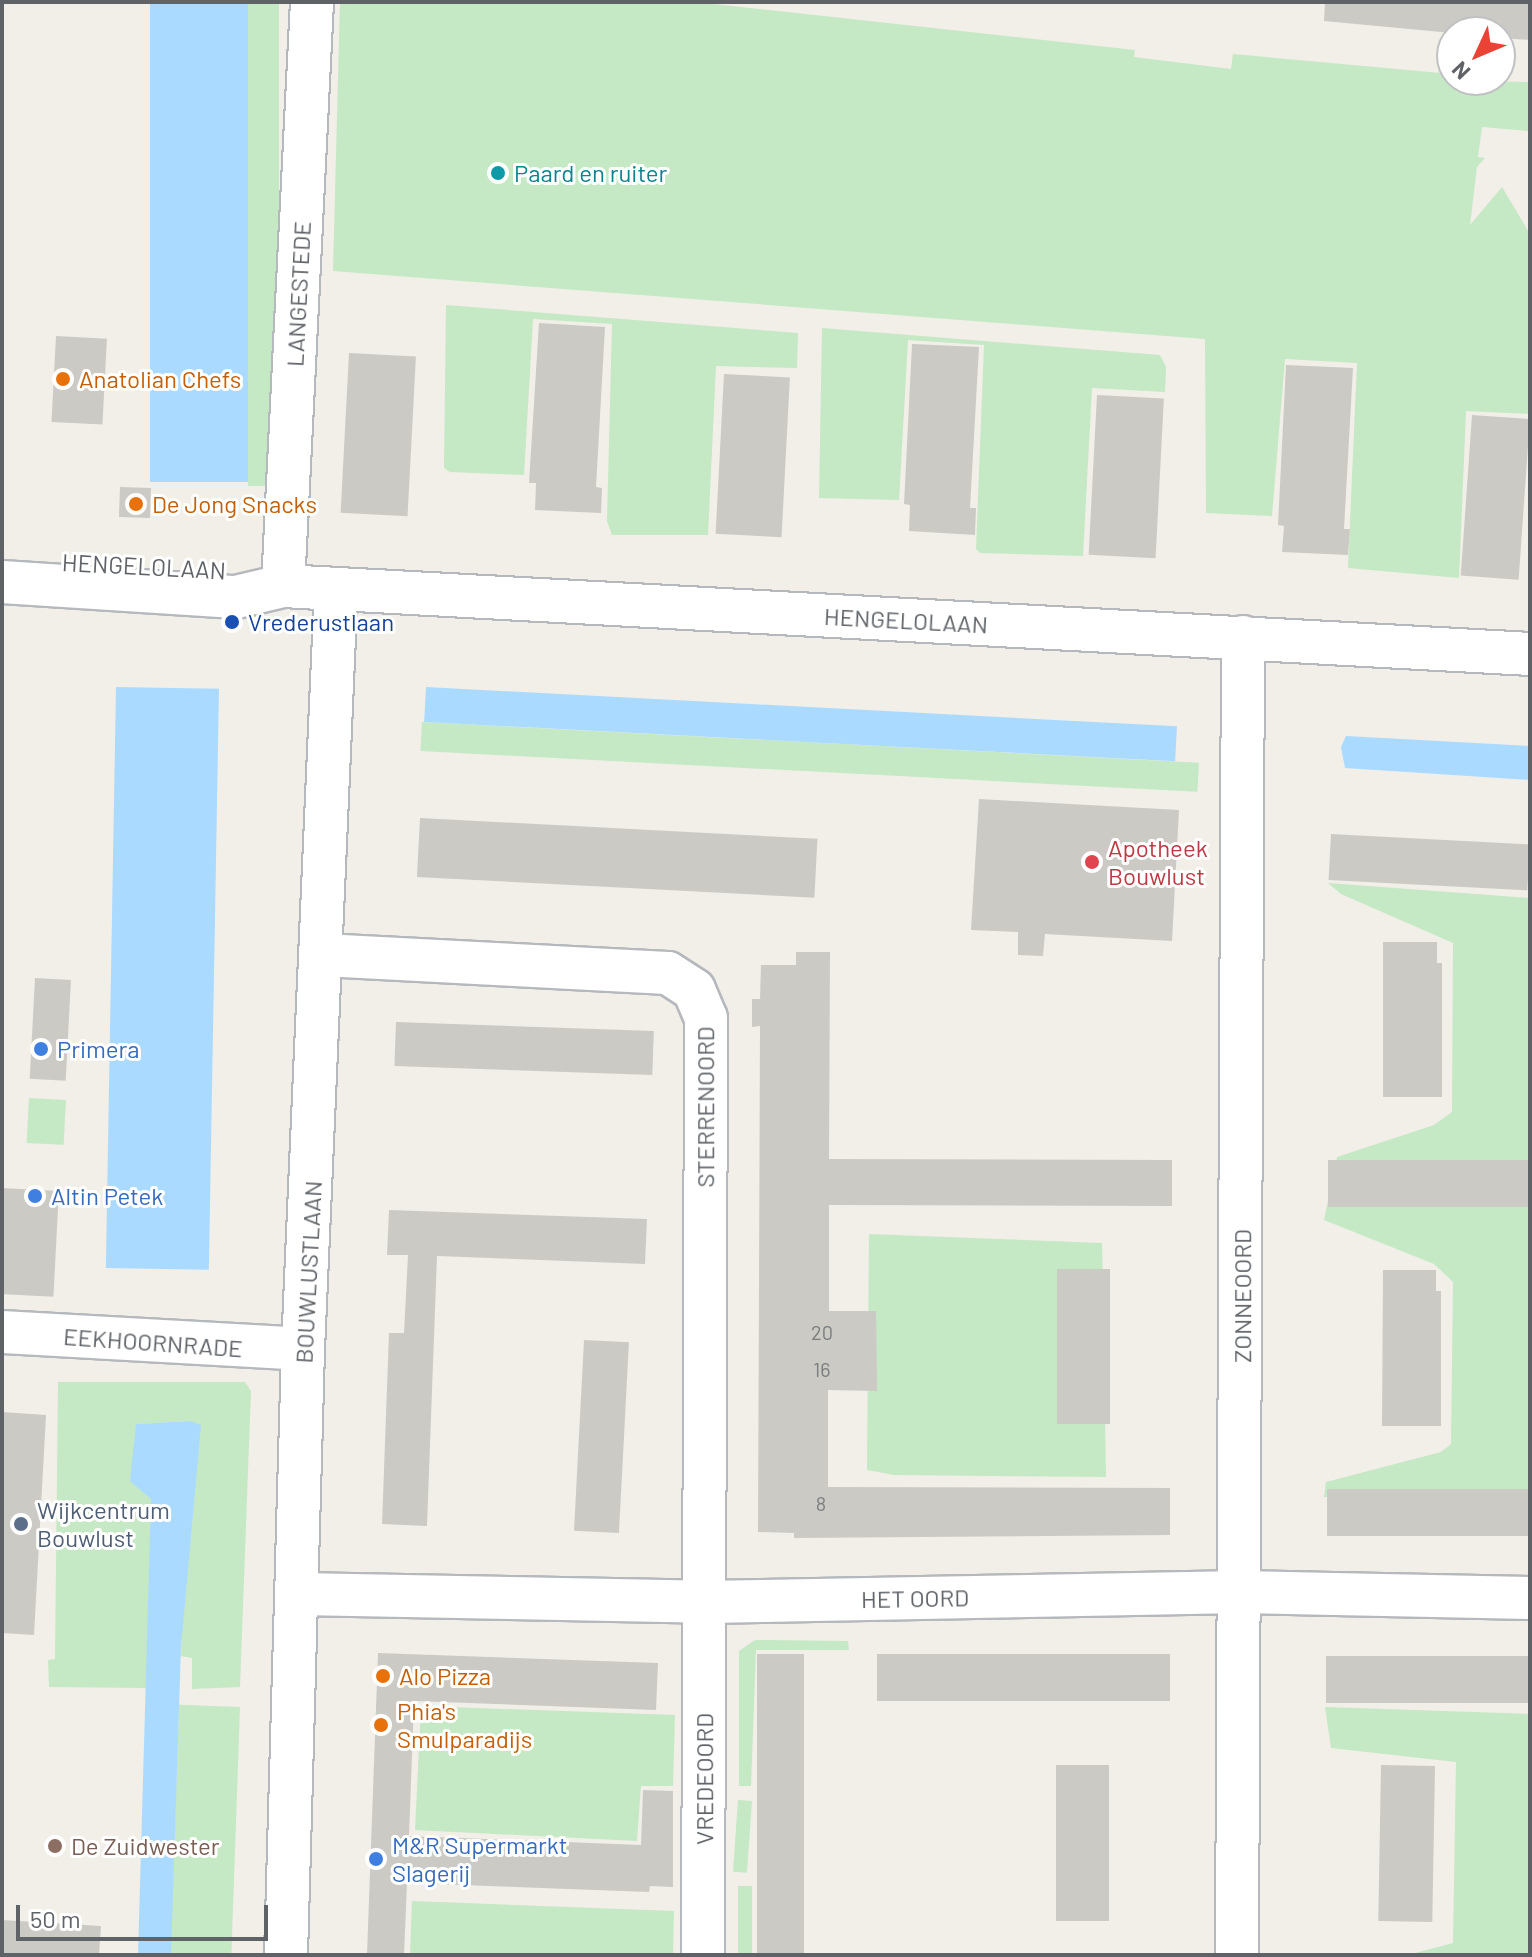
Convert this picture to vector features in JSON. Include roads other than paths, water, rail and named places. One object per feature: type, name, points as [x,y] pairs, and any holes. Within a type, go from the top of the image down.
[{"type":"street","name":"LANGESTEDE","points":[[283,586],[312,2]]},
{"type":"street","name":"HENGELOLAAN","points":[[2,558],[248,572],[283,586]]},
{"type":"street","name":"HENGELOLAAN","points":[[2,582],[236,597],[283,586],[1530,654]]},
{"type":"street","name":"BOUWLUSTLAAN","points":[[286,1955],[300,1594],[303,1349],[323,955],[336,589]]},
{"type":"street","name":"ZONNEOORD","points":[[1237,1955],[1242,1592],[1243,637]]},
{"type":"street","name":"STERRENOORD","points":[[323,955],[668,973],[694,990],[706,1018],[705,1602]]},
{"type":"street","name":"EEKHOORNRADE","points":[[2,1332],[303,1349]]},
{"type":"street","name":"HET OORD","points":[[300,1594],[705,1602],[1242,1592],[1530,1598]]},
{"type":"street","name":"VREDEOORD","points":[[703,1955],[705,1602]]},
{"type":"water","points":[[150,2],[248,2],[248,482],[150,482]]},
{"type":"water","points":[[116,687],[219,689],[209,1270],[106,1268]]},
{"type":"water","points":[[426,687],[1177,726],[1175,761],[424,722]]},
{"type":"water","points":[[1346,736],[1530,746],[1530,780],[1345,768],[1341,747]]},
{"type":"water","points":[[190,1421],[201,1425],[181,1647],[171,1955],[138,1955],[151,1499],[130,1481],[136,1424]]},
{"type":"place","name":"Paard en ruiter","points":[[498,173]]},
{"type":"place","name":"Anatolian Chefs","points":[[63,379]]},
{"type":"place","name":"De Jong Snacks","points":[[136,504]]},
{"type":"place","name":"Vrederustlaan","points":[[232,622]]},
{"type":"place","name":"Apotheek Bouwlust","points":[[1092,862]]},
{"type":"place","name":"Primera","points":[[41,1049]]},
{"type":"place","name":"Altin Petek","points":[[35,1196]]},
{"type":"place","name":"Wijkcentrum Bouwlust","points":[[21,1524]]},
{"type":"place","name":"Alo Pizza","points":[[383,1676]]},
{"type":"place","name":"Phia's Smulparadijs","points":[[381,1725]]},
{"type":"place","name":"De Zuidwester","points":[[55,1846]]},
{"type":"place","name":"M&R Supermarkt Slagerij","points":[[376,1859]]}]
